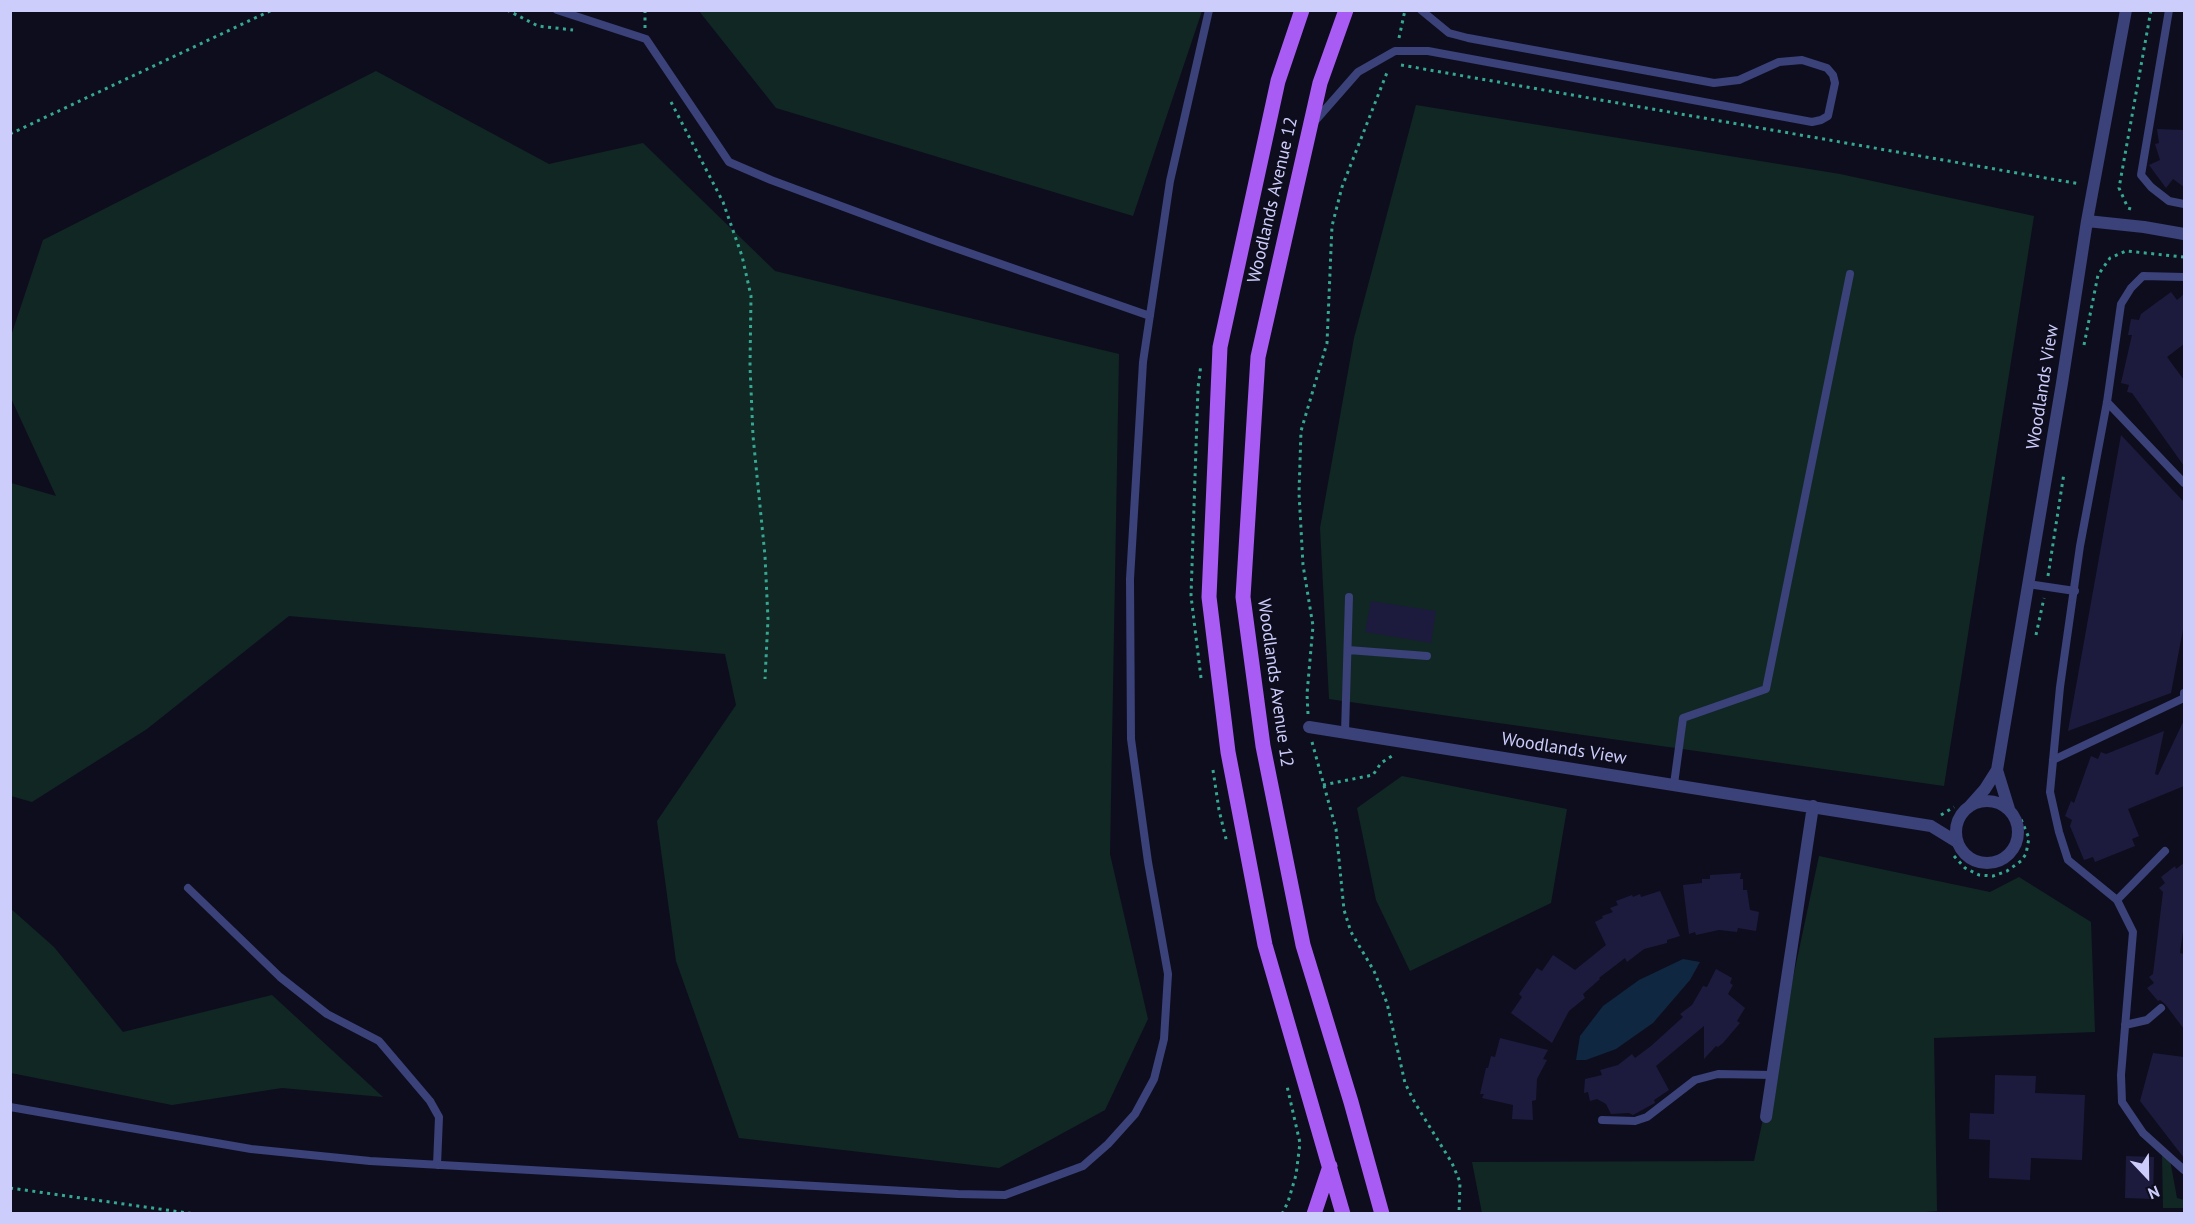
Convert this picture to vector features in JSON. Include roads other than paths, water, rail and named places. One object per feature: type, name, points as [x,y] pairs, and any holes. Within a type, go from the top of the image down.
[{"type":"main road","name":"Woodlands Avenue 12","points":[[1302,10],[1278,81],[1220,347],[1209,597],[1228,752],[1265,945],[1343,1214]]},
{"type":"main road","name":"Woodlands Avenue 12","points":[[1346,10],[1320,83],[1258,357],[1243,597],[1263,746],[1303,945],[1352,1102],[1382,1214]]},
{"type":"main road","points":[[1314,1214],[1330,1166]]},
{"type":"street","name":"Woodlands View","points":[[1309,727],[1813,806],[1934,821],[1959,818],[1965,804],[1985,789],[1997,770],[2087,221],[2126,10]]},
{"type":"street","points":[[2087,221],[2184,234]]},
{"type":"street","name":"Woodlands View","points":[[1934,821],[1957,842],[1964,854],[1973,861],[1993,864],[2008,856],[2019,839],[2019,828],[1997,770]]},
{"type":"street","points":[[1965,804],[1992,801],[2014,811]]},
{"type":"street","points":[[1766,1117],[1813,806]]},
{"type":"street","points":[[1957,842],[1956,829],[1959,818]]},
{"type":"lane","points":[[557,10],[646,39],[729,162],[771,180],[1150,316]]},
{"type":"lane","points":[[10,1107],[251,1149],[370,1161],[958,1194],[1005,1195],[1083,1166],[1108,1144],[1135,1114],[1154,1079],[1164,1039],[1168,974],[1148,862],[1131,739],[1130,579],[1143,362],[1170,181],[1209,10]]},
{"type":"lane","points":[[1310,127],[1358,72],[1395,51],[1428,51],[1812,122],[1828,116],[1835,83],[1833,75],[1827,68],[1802,60],[1779,62],[1739,80],[1714,83],[1449,33],[1421,10]]},
{"type":"lane","points":[[2169,10],[2141,175],[2151,187],[2169,201],[2184,204]]},
{"type":"lane","points":[[1674,784],[1683,718],[1766,689],[1850,274]]},
{"type":"lane","points":[[2184,277],[2143,276],[2131,288],[2121,304],[2107,402],[2080,546],[2060,687],[2050,792],[2068,860],[2117,900],[2133,932],[2121,1075],[2122,1102],[2143,1133],[2184,1170]]},
{"type":"lane","points":[[2107,402],[2184,483]]},
{"type":"lane","points":[[2028,584],[2075,591]]},
{"type":"lane","points":[[1345,732],[1349,597]]},
{"type":"lane","points":[[1348,650],[1427,656]]},
{"type":"lane","points":[[2054,760],[2184,698],[2184,693]]},
{"type":"lane","points":[[2117,900],[2165,851]]},
{"type":"lane","points":[[188,888],[280,977],[327,1014],[379,1041],[430,1101],[439,1117],[437,1165]]},
{"type":"lane","points":[[2125,1025],[2147,1020],[2161,1008]]},
{"type":"lane","points":[[1602,1120],[1635,1121],[1647,1117],[1695,1080],[1718,1074],[1772,1075]]},
{"type":"water","points":[[1683,959],[1700,962],[1690,980],[1653,1023],[1616,1049],[1586,1060],[1576,1060],[1580,1036],[1603,1006],[1639,980]]}]
